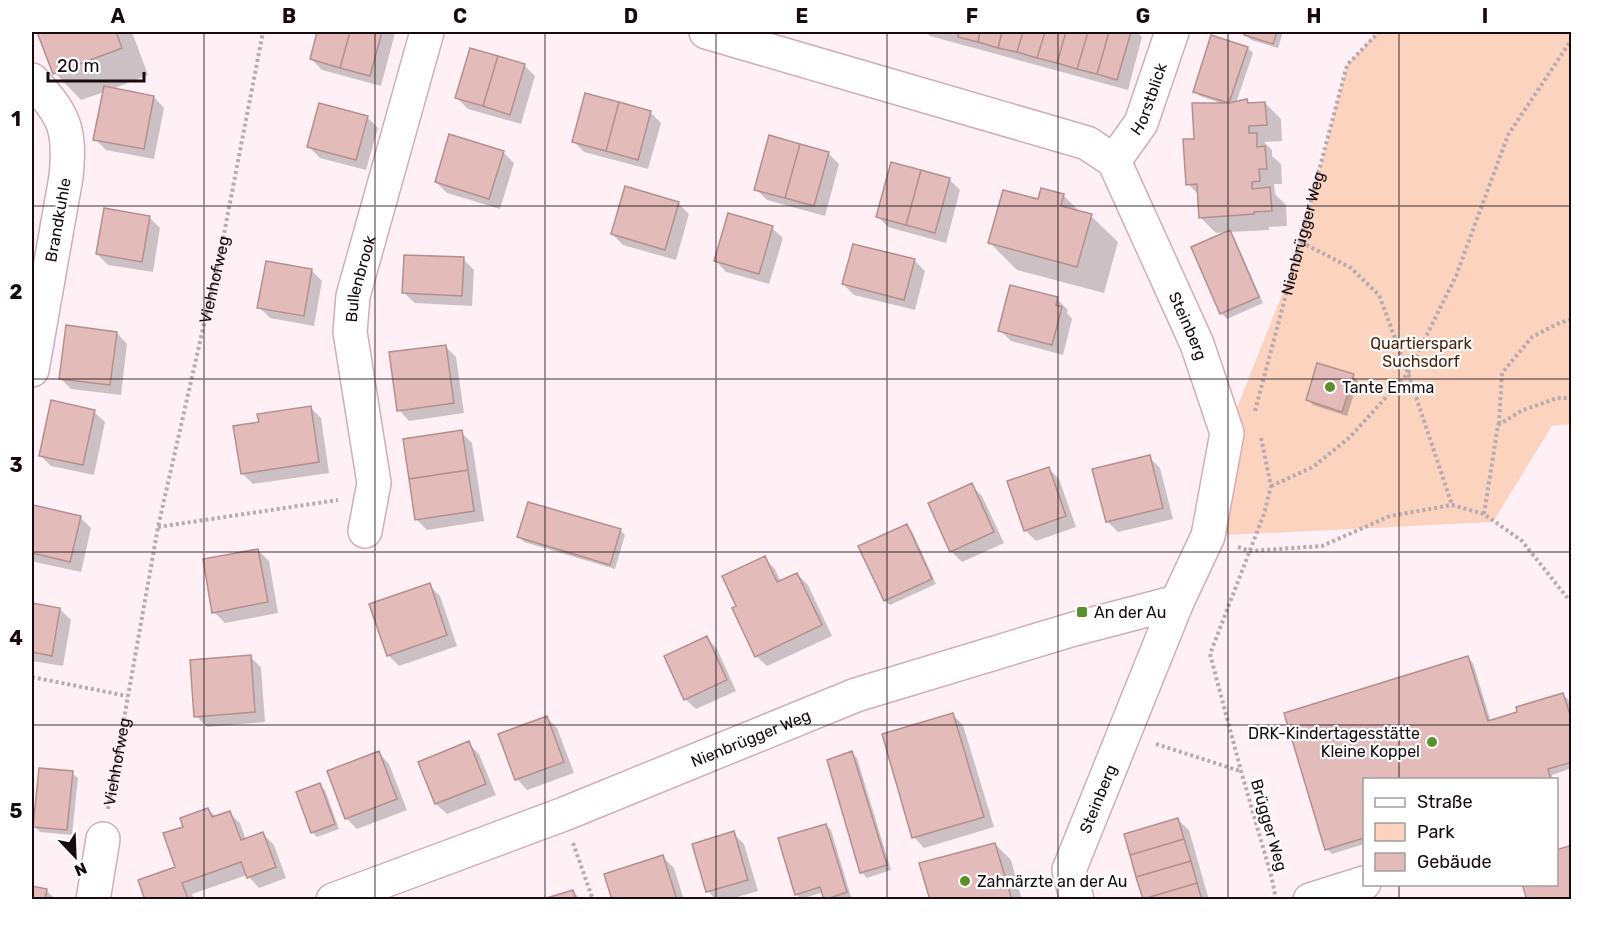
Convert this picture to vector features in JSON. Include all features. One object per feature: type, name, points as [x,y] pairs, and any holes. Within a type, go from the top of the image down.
[{"type":"street","name":"Bullenbrook","points":[[365,531],[374,483],[350,332],[353,296],[427,32]]},
{"type":"street","points":[[706,32],[1087,143],[1114,161]]},
{"type":"street","name":"Horstblick","points":[[1114,161],[1141,123],[1172,32]]},
{"type":"street","name":"Brandkuhle","points":[[32,80],[61,117],[67,137],[68,154],[66,177],[32,370]]},
{"type":"street","name":"Steinberg","points":[[1077,900],[1069,870],[1177,602],[1208,536],[1227,433],[1197,344],[1114,161]]},
{"type":"street","name":"Nienbrügger Weg","points":[[333,900],[564,814],[856,695],[1074,629],[1177,602]]},
{"type":"street","points":[[93,900],[103,839]]},
{"type":"street","points":[[1310,900],[1363,884]]},
{"type":"path","name":"Viehhofweg","points":[[103,839],[158,527],[221,249],[263,32]]},
{"type":"path","name":"Nienbrügger Weg","points":[[1257,422],[1255,411],[1347,65],[1379,32]]},
{"type":"path","points":[[1271,486],[1313,467],[1350,436],[1408,374],[1456,276],[1508,135],[1572,39]]},
{"type":"path","points":[[1301,242],[1351,268],[1379,295],[1452,505]]},
{"type":"path","points":[[1484,514],[1498,425],[1502,373],[1532,337],[1572,319]]},
{"type":"path","points":[[1498,425],[1521,411],[1557,398],[1572,399]]},
{"type":"path","points":[[1250,551],[1264,514],[1271,486],[1260,432]]},
{"type":"path","points":[[158,527],[345,499],[374,483]]},
{"type":"path","points":[[1208,536],[1250,551],[1322,546],[1390,516],[1452,505],[1484,514],[1522,541],[1572,601]]},
{"type":"path","name":"Brügger Weg","points":[[1250,551],[1210,654],[1276,900]]},
{"type":"path","name":"Viehhofweg","points":[[32,677],[127,696]]},
{"type":"path","points":[[1124,734],[1240,771]]},
{"type":"path","points":[[564,814],[593,900]]},
{"type":"green space","name":"Quartierspark Suchsdorf","points":[[1378,32],[1571,32],[1571,424],[1552,426],[1493,522],[1208,536],[1227,433],[1287,282],[1304,231],[1347,65]]},
{"type":"building","points":[[37,32],[116,32],[122,48],[53,74]]},
{"type":"building","points":[[317,32],[350,32],[340,68],[310,59]]},
{"type":"building","points":[[350,32],[382,32],[370,76],[340,68]]},
{"type":"building","points":[[959,32],[980,32],[978,42],[958,37]]},
{"type":"building","points":[[980,32],[1002,32],[998,48],[978,42]]},
{"type":"building","points":[[1002,32],[1023,32],[1017,52],[998,48]]},
{"type":"building","points":[[1023,32],[1045,32],[1037,58],[1017,52]]},
{"type":"building","points":[[1045,32],[1066,32],[1057,63],[1037,58]]},
{"type":"building","points":[[1066,32],[1088,32],[1077,69],[1057,63]]},
{"type":"building","points":[[1088,32],[1109,32],[1097,74],[1077,69]]},
{"type":"building","points":[[1109,32],[1131,32],[1117,80],[1097,74]]},
{"type":"building","points":[[1245,32],[1277,32],[1273,44],[1244,35]]},
{"type":"building","points":[[1211,35],[1248,47],[1229,103],[1193,92]]},
{"type":"building","points":[[470,48],[498,56],[483,106],[455,98]]},
{"type":"building","points":[[498,56],[525,64],[510,115],[483,106]]},
{"type":"building","points":[[104,86],[154,96],[144,149],[93,140]]},
{"type":"building","points":[[585,93],[619,102],[606,151],[572,142]]},
{"type":"building","points":[[1247,99],[1248,103],[1265,102],[1267,125],[1249,126],[1249,133],[1257,133],[1257,147],[1265,146],[1267,169],[1259,169],[1260,181],[1252,182],[1252,189],[1270,187],[1272,211],[1199,218],[1197,184],[1186,185],[1183,139],[1194,139],[1192,103],[1229,103]]},
{"type":"building","points":[[619,102],[651,111],[638,160],[606,151]]},
{"type":"building","points":[[319,103],[368,116],[356,160],[307,147]]},
{"type":"building","points":[[449,134],[504,151],[489,199],[435,182]]},
{"type":"building","points":[[769,135],[800,144],[785,198],[754,190]]},
{"type":"building","points":[[800,144],[829,152],[814,206],[785,198]]},
{"type":"building","points":[[891,162],[921,170],[906,225],[876,217]]},
{"type":"building","points":[[921,170],[950,178],[935,233],[906,225]]},
{"type":"building","points":[[625,186],[679,202],[665,250],[611,234]]},
{"type":"building","points":[[1041,188],[1064,194],[1061,206],[1092,214],[1077,267],[988,243],[1003,190],[1038,199]]},
{"type":"building","points":[[104,208],[150,216],[142,262],[96,254]]},
{"type":"building","points":[[728,213],[773,226],[759,274],[714,261]]},
{"type":"building","points":[[1230,230],[1259,297],[1220,314],[1191,247]]},
{"type":"building","points":[[853,244],[915,259],[904,300],[842,284]]},
{"type":"building","points":[[404,255],[464,257],[462,296],[402,293]]},
{"type":"building","points":[[266,261],[312,269],[304,316],[257,308]]},
{"type":"building","points":[[1010,285],[1058,297],[1056,305],[1062,307],[1052,345],[998,331]]},
{"type":"building","points":[[66,325],[117,332],[110,385],[59,379]]},
{"type":"building","points":[[446,345],[454,403],[397,411],[389,352]]},
{"type":"building","name":"Tante Emma","points":[[1317,363],[1354,374],[1342,412],[1306,400]]},
{"type":"building","points":[[51,400],[95,410],[83,465],[39,456]]},
{"type":"building","points":[[311,406],[319,462],[241,474],[233,426],[259,422],[257,414]]},
{"type":"building","points":[[462,430],[468,470],[409,479],[403,439]]},
{"type":"building","points":[[1150,455],[1163,508],[1106,522],[1092,469]]},
{"type":"building","points":[[1049,467],[1066,516],[1024,531],[1007,481]]},
{"type":"building","points":[[468,470],[474,511],[415,520],[409,479]]},
{"type":"building","points":[[972,483],[994,532],[950,552],[928,503]]},
{"type":"building","points":[[528,502],[621,529],[610,565],[517,537]]},
{"type":"building","points":[[33,505],[81,516],[70,562],[32,553]]},
{"type":"building","points":[[907,524],[932,579],[884,601],[858,546]]},
{"type":"building","points":[[258,549],[268,602],[212,613],[203,559]]},
{"type":"building","points":[[765,556],[777,582],[797,573],[822,625],[755,657],[732,608],[736,606],[722,576]]},
{"type":"building","points":[[430,583],[447,635],[387,656],[369,604]]},
{"type":"building","points":[[32,603],[60,608],[52,656],[32,652]]},
{"type":"building","points":[[707,636],[727,680],[684,700],[664,656]]},
{"type":"building","points":[[251,655],[255,712],[194,717],[190,660]]},
{"type":"building","name":"DRK-Kindertagesstätte Kleine Koppel","points":[[1468,656],[1488,721],[1517,712],[1516,707],[1563,693],[1572,721],[1572,762],[1548,769],[1550,778],[1363,778],[1363,838],[1325,850],[1284,713]]},
{"type":"building","points":[[953,713],[984,817],[912,838],[882,734]]},
{"type":"building","points":[[547,716],[564,762],[515,780],[498,734]]},
{"type":"building","points":[[469,741],[486,784],[435,804],[418,762]]},
{"type":"building","points":[[379,751],[397,799],[345,819],[327,771]]},
{"type":"building","points":[[852,751],[887,865],[860,873],[827,760]]},
{"type":"building","points":[[39,768],[73,771],[67,830],[33,827]]},
{"type":"building","points":[[320,783],[335,824],[311,833],[296,792]]},
{"type":"building","points":[[208,808],[212,817],[230,811],[241,840],[263,832],[276,867],[247,878],[241,862],[182,883],[188,899],[145,900],[138,880],[175,867],[163,833],[183,827],[180,818]]},
{"type":"building","points":[[1178,818],[1184,839],[1130,855],[1124,834]]},
{"type":"building","points":[[826,824],[847,892],[824,900],[820,887],[795,895],[778,838]]},
{"type":"building","points":[[734,831],[748,880],[706,892],[692,844]]},
{"type":"building","points":[[1184,839],[1191,861],[1136,877],[1130,855]]},
{"type":"building","name":"Zahnärzte an der Au","points":[[995,843],[1012,900],[930,900],[919,863]]},
{"type":"building","points":[[1572,845],[1572,900],[1527,900],[1523,886],[1558,886],[1558,849]]},
{"type":"building","points":[[663,855],[677,900],[612,900],[604,874]]},
{"type":"building","points":[[1191,861],[1197,883],[1143,899],[1136,877]]},
{"type":"building","points":[[1197,883],[1202,900],[1143,900],[1143,899]]},
{"type":"building","points":[[32,886],[47,889],[45,900],[32,900]]},
{"type":"building","points":[[573,890],[576,900],[540,900]]},
{"type":"place","name":"Tante Emma","points":[[1330,387]]},
{"type":"place","name":"An der Au","points":[[1082,612]]},
{"type":"place","name":"DRK-Kindertagesstätte Kleine Koppel","points":[[1432,742]]},
{"type":"place","name":"Zahnärzte an der Au","points":[[965,881]]}]
